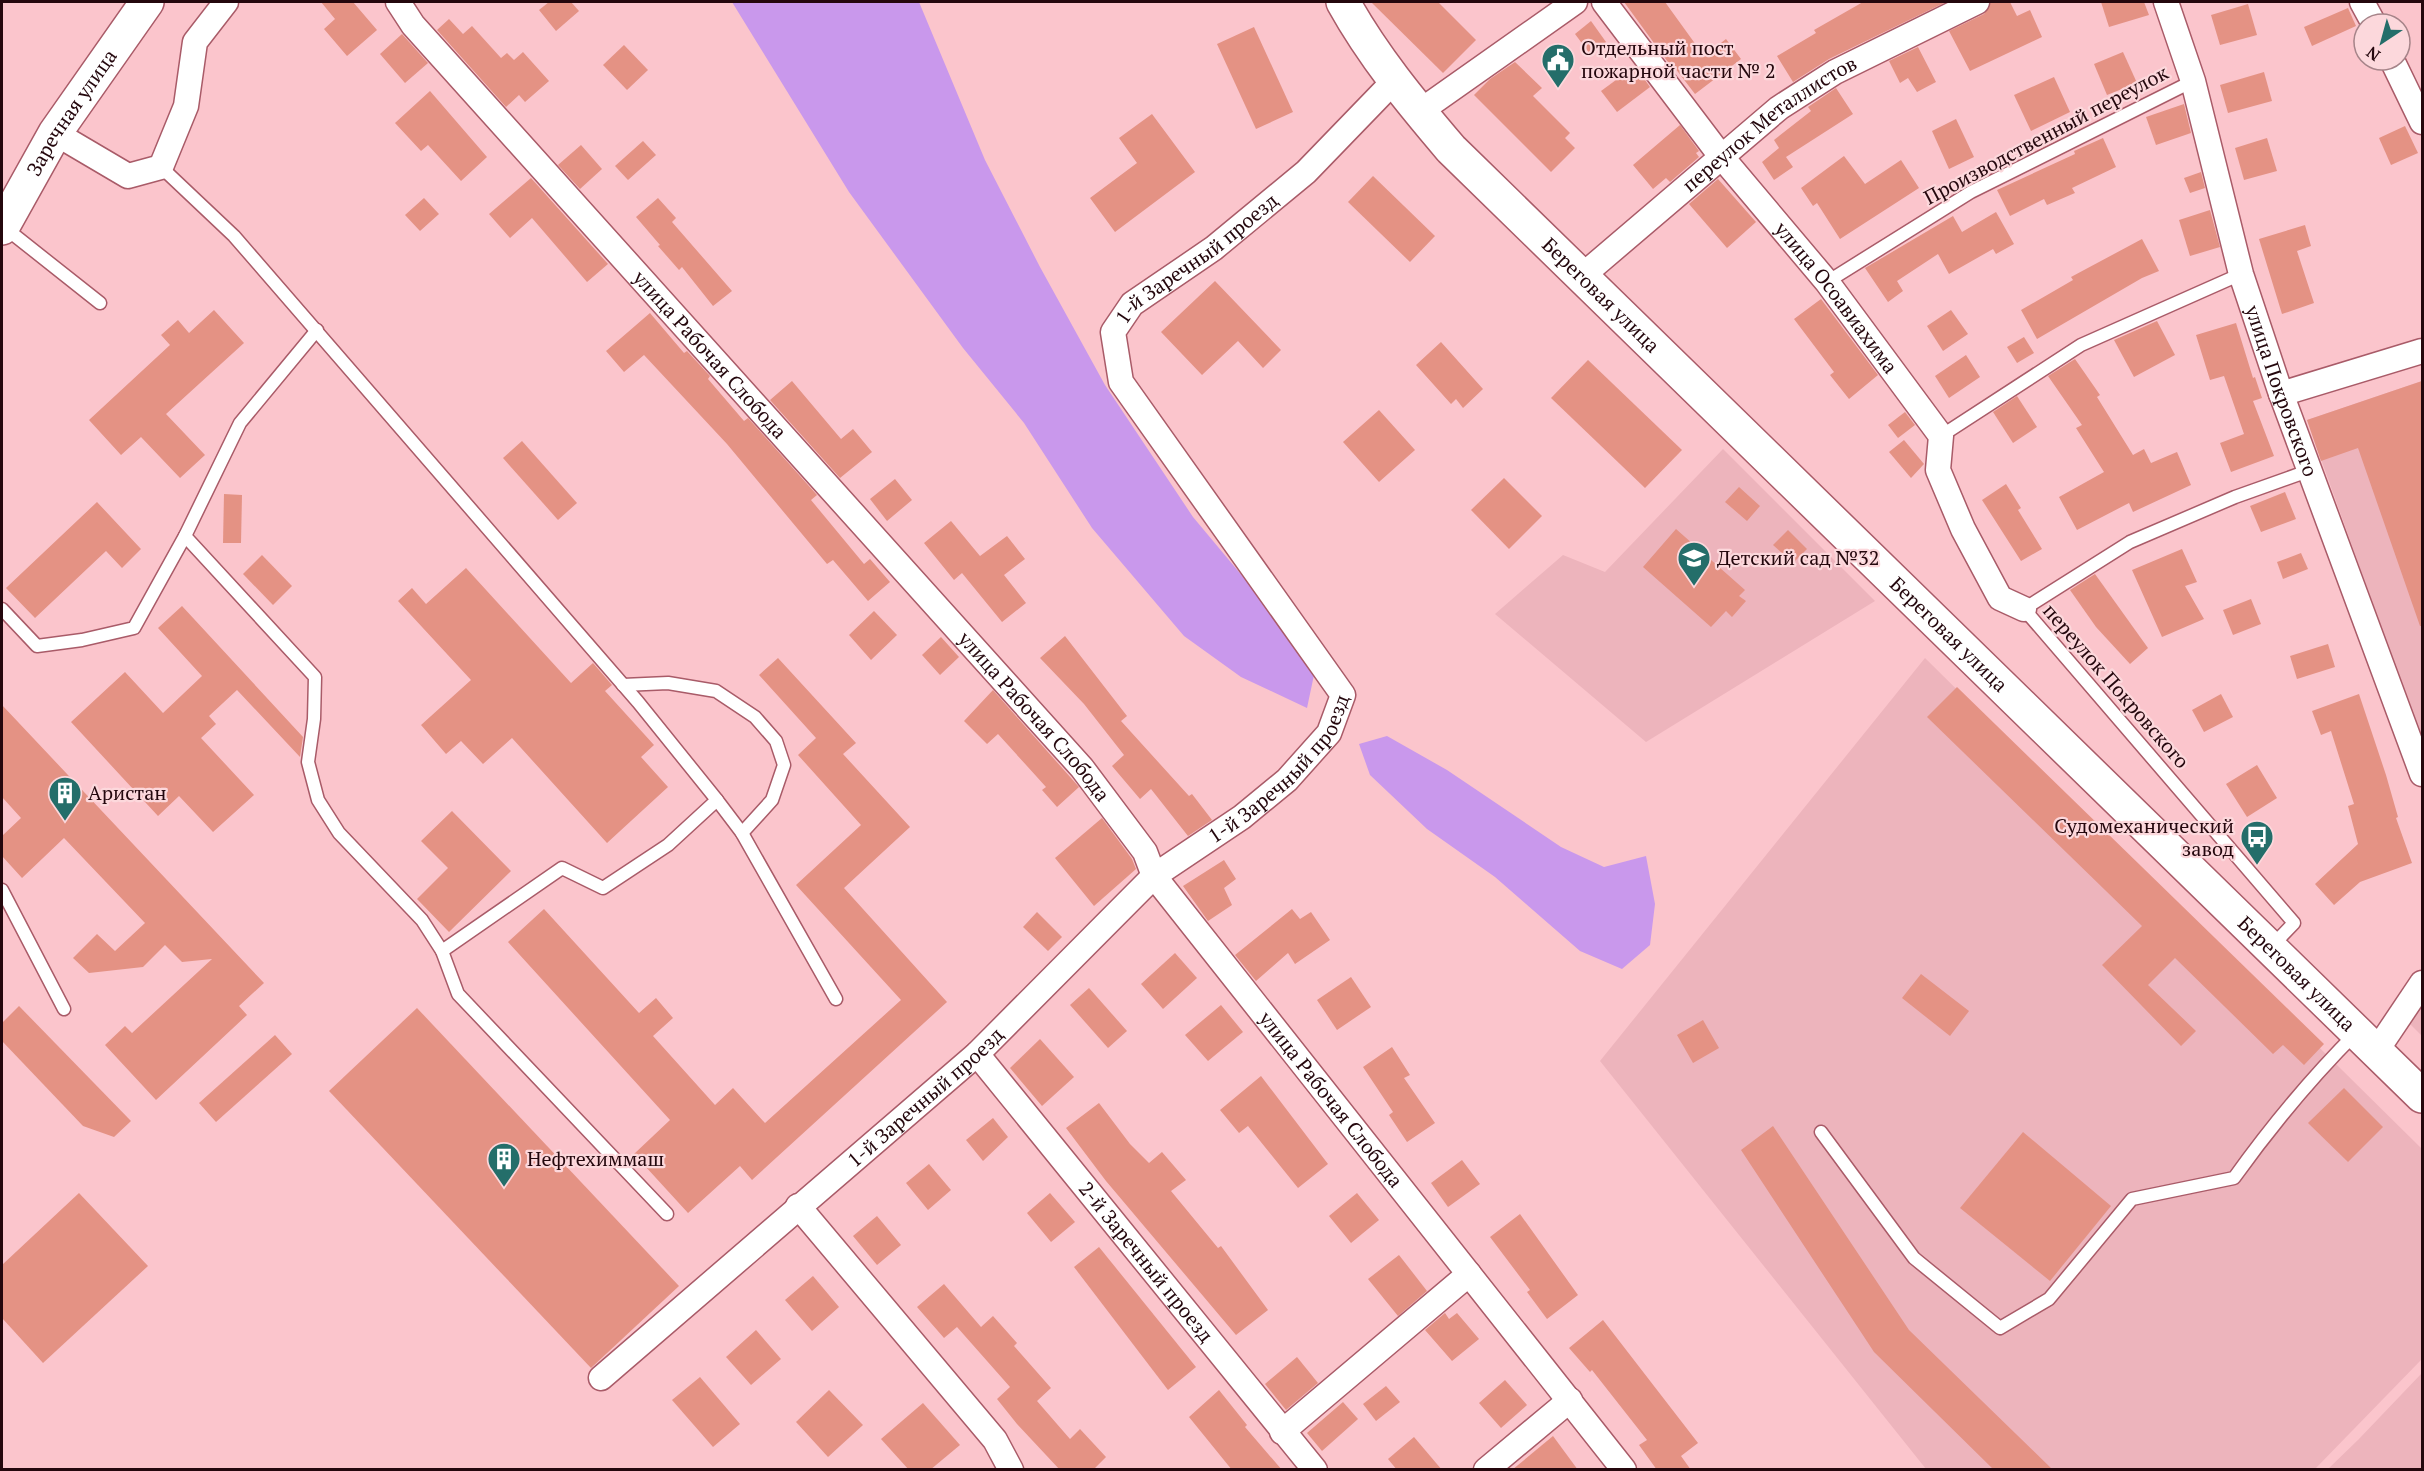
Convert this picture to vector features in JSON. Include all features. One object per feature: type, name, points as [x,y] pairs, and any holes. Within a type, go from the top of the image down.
[{"type":"main road","name":"Заречная улица","points":[[2,227],[55,133],[147,2]]},
{"type":"main road","name":"Береговая улица","points":[[1343,2],[1366,43],[1394,81],[1451,149],[2422,1096]]},
{"type":"street","points":[[55,133],[128,176],[161,167],[186,106],[195,42],[226,2]]},
{"type":"street","name":"улица Рабочая Слобода","points":[[398,2],[413,25],[1082,768],[1145,852],[1154,876],[1624,1470]]},
{"type":"street","points":[[1419,112],[1575,2]]},
{"type":"street","name":"улица Осоавиахима","points":[[1604,2],[1720,156],[1827,282],[1941,436]]},
{"type":"street","name":"переулок Металлистов","points":[[1582,276],[1779,108],[1835,72],[1977,2]]},
{"type":"street","name":"улица Покровского","points":[[2166,2],[2193,81],[2241,274],[2308,471],[2422,774]]},
{"type":"street","points":[[2398,72],[2422,122]]},
{"type":"street","name":"1-й Заречный проезд","points":[[601,1378],[977,1054],[1154,876],[1242,817],[1287,780],[1329,732],[1343,695],[1121,381],[1113,332],[1132,304],[1214,248],[1305,172],[1394,81]]},
{"type":"street","points":[[2281,394],[2422,351]]},
{"type":"street","points":[[1941,436],[1938,470],[1963,529],[2000,598],[2024,609]]},
{"type":"street","points":[[2367,1041],[2422,983]]},
{"type":"street","name":"2-й Заречный проезд","points":[[977,1054],[1315,1470]]},
{"type":"street","points":[[798,1206],[995,1440],[1011,1470]]},
{"type":"street","points":[[1282,1432],[1469,1274]]},
{"type":"street","points":[[1486,1470],[1570,1400]]},
{"type":"lane","name":"Производственный переулок","points":[[1827,282],[1971,192],[2193,81]]},
{"type":"lane","points":[[161,167],[234,236],[317,330],[623,685],[717,800],[742,833],[836,999]]},
{"type":"lane","points":[[2,227],[100,303]]},
{"type":"lane","points":[[1941,436],[2081,345],[2241,274]]},
{"type":"lane","points":[[2,609],[37,646],[82,640],[134,628],[184,536],[240,423],[317,330]]},
{"type":"lane","name":"переулок Покровского","points":[[2271,947],[2294,923],[2024,609],[2130,542],[2235,497],[2308,471]]},
{"type":"lane","points":[[184,536],[315,677],[314,719],[308,762],[318,800],[339,833],[422,920],[442,951],[458,994],[668,1214]]},
{"type":"lane","points":[[623,685],[668,684],[716,691],[755,717],[776,741],[784,765],[772,800],[742,833]]},
{"type":"lane","points":[[442,951],[562,868],[603,888],[668,845],[717,800]]},
{"type":"lane","points":[[2,890],[64,1009]]},
{"type":"lane","points":[[1821,1132],[1914,1258],[2000,1328],[2049,1299],[2132,1198],[2234,1178],[2274,1123],[2313,1077],[2367,1041]]},
{"type":"shaded area","points":[[732,2],[919,2],[985,160],[1040,267],[1105,385],[1193,517],[1264,602],[1314,675],[1307,708],[1241,677],[1184,636],[1092,528],[1024,423],[963,348],[849,192]]},
{"type":"shaded area","points":[[2422,381],[2422,741],[2307,420]]},
{"type":"shaded area","name":"Детский сад №32","points":[[1723,449],[1875,601],[1646,742],[1495,614],[1563,555],[1605,572]]},
{"type":"shaded area","points":[[1925,658],[2422,1149],[2422,1359],[2315,1469],[1926,1469],[1600,1061]]},
{"type":"shaded area","points":[[1387,736],[1447,770],[1561,847],[1604,867],[1646,856],[1655,904],[1650,945],[1622,969],[1580,951],[1495,877],[1427,829],[1370,775],[1359,744]]},
{"type":"shaded area","points":[[2422,999],[2422,1036],[2406,1020]]},
{"type":"shaded area","points":[[2422,1373],[2422,1469],[2328,1469],[2358,1440]]},
{"type":"building","points":[[321,2],[353,2],[377,30],[347,56],[324,29],[335,19]]},
{"type":"building","points":[[549,2],[571,2],[579,11],[556,31],[539,10]]},
{"type":"building","points":[[1371,2],[1438,2],[1476,40],[1443,73]]},
{"type":"building","points":[[1624,2],[1665,2],[1704,56],[1726,39],[1741,59],[1695,94],[1675,68],[1673,69]]},
{"type":"building","points":[[1863,2],[1946,2],[1829,59],[1793,82],[1777,56],[1816,33],[1814,30]]},
{"type":"building","points":[[1991,2],[2010,2],[2017,16],[2030,10],[2042,37],[1970,71],[1949,31],[1984,14]]},
{"type":"building","points":[[2101,2],[2144,2],[2149,15],[2109,27]]},
{"type":"building","points":[[2248,4],[2257,35],[2220,45],[2211,15]]},
{"type":"building","points":[[2348,8],[2352,17],[2352,28],[2312,46],[2304,27]]},
{"type":"building","points":[[449,19],[463,34],[472,26],[501,58],[507,53],[514,60],[523,52],[549,81],[525,102],[519,95],[506,107],[437,30]]},
{"type":"building","points":[[1591,21],[1606,42],[1590,54],[1575,34]]},
{"type":"building","points":[[1254,27],[1293,112],[1256,129],[1217,44]]},
{"type":"building","points":[[402,34],[428,63],[405,83],[380,54]]},
{"type":"building","points":[[624,45],[648,70],[627,90],[603,65]]},
{"type":"building","points":[[1918,47],[1936,82],[1917,92],[1908,78],[1900,83],[1889,61]]},
{"type":"building","points":[[2123,52],[2137,83],[2107,95],[2094,64]]},
{"type":"building","points":[[1515,62],[1542,88],[1533,96],[1570,133],[1565,138],[1575,148],[1551,172],[1474,95],[1490,79]]},
{"type":"building","points":[[1635,66],[1650,87],[1617,112],[1601,91]]},
{"type":"building","points":[[2264,72],[2272,101],[2228,113],[2220,85]]},
{"type":"building","points":[[2054,77],[2070,112],[2031,131],[2014,95]]},
{"type":"building","points":[[1836,88],[1853,114],[1786,157],[1793,167],[1774,180],[1762,162],[1779,148],[1774,140],[1811,111],[1808,107]]},
{"type":"building","points":[[430,91],[487,157],[461,181],[428,145],[421,151],[395,123]]},
{"type":"building","points":[[2184,104],[2191,133],[2156,145],[2146,117]]},
{"type":"building","points":[[1152,114],[1195,172],[1115,232],[1090,198],[1137,163],[1119,138]]},
{"type":"building","points":[[1956,119],[1974,157],[1949,169],[1932,131]]},
{"type":"building","points":[[1680,125],[1699,151],[1696,153],[1699,157],[1670,182],[1666,178],[1653,189],[1633,165]]},
{"type":"building","points":[[2405,126],[2418,153],[2391,165],[2379,138]]},
{"type":"building","points":[[2103,138],[2116,167],[2072,188],[2075,193],[2047,205],[2044,199],[2010,216],[1997,190],[2075,154],[2074,151]]},
{"type":"building","points":[[2267,138],[2277,171],[2244,180],[2235,148]]},
{"type":"building","points":[[643,141],[656,155],[628,180],[615,166]]},
{"type":"building","points":[[581,145],[602,169],[580,189],[558,165]]},
{"type":"building","points":[[1844,156],[1865,184],[1901,160],[1919,188],[1840,239],[1817,203],[1813,206],[1801,188]]},
{"type":"building","points":[[2201,172],[2205,188],[2190,193],[2184,178]]},
{"type":"building","points":[[1373,176],[1435,236],[1410,262],[1348,202]]},
{"type":"building","points":[[531,178],[608,264],[587,282],[532,218],[510,238],[489,214]]},
{"type":"building","points":[[1718,179],[1756,222],[1727,248],[1689,204]]},
{"type":"building","points":[[424,198],[439,214],[420,231],[405,215]]},
{"type":"building","points":[[658,198],[676,218],[672,222],[732,291],[713,306],[682,267],[679,270],[658,246],[660,245],[636,217]]},
{"type":"building","points":[[2210,210],[2220,247],[2190,256],[2179,220]]},
{"type":"building","points":[[1996,212],[2014,244],[1996,254],[1993,249],[1949,274],[1938,254],[1897,281],[1903,291],[1888,302],[1865,268],[1953,216],[1962,232]]},
{"type":"building","points":[[2305,225],[2311,246],[2297,251],[2314,303],[2282,314],[2259,239]]},
{"type":"building","points":[[2142,239],[2159,271],[2142,278],[2037,339],[2021,310],[2073,280],[2071,277]]},
{"type":"building","points":[[1215,281],[1281,350],[1263,368],[1238,341],[1202,375],[1161,332]]},
{"type":"building","points":[[1821,299],[1878,375],[1849,399],[1830,375],[1834,372],[1794,319]]},
{"type":"building","points":[[214,310],[244,343],[166,414],[205,455],[180,478],[141,437],[121,455],[89,420],[170,345],[161,335],[178,320],[189,333]]},
{"type":"building","points":[[1951,310],[1968,334],[1943,351],[1927,326]]},
{"type":"building","points":[[650,313],[684,353],[687,351],[710,376],[708,379],[744,421],[748,418],[817,495],[811,500],[864,564],[870,559],[890,582],[868,601],[833,560],[827,564],[727,444],[644,355],[624,372],[606,351]]},
{"type":"building","points":[[2157,321],[2175,355],[2134,377],[2114,340]]},
{"type":"building","points":[[2236,323],[2253,378],[2255,377],[2262,398],[2253,401],[2274,456],[2231,472],[2220,443],[2244,434],[2224,376],[2210,380],[2196,335]]},
{"type":"building","points":[[2024,337],[2034,353],[2017,363],[2007,347]]},
{"type":"building","points":[[1441,342],[1483,389],[1463,408],[1456,399],[1451,404],[1416,365]]},
{"type":"building","points":[[1966,355],[1980,377],[1949,398],[1935,376]]},
{"type":"building","points":[[2075,359],[2100,395],[2097,397],[2133,455],[2144,449],[2151,463],[2177,452],[2191,485],[2133,512],[2129,503],[2077,530],[2059,497],[2104,472],[2076,428],[2082,425],[2048,376]]},
{"type":"building","points":[[1588,360],[1682,450],[1645,488],[1551,398]]},
{"type":"building","points":[[792,381],[841,439],[853,429],[872,452],[840,478],[770,400]]},
{"type":"building","points":[[2422,381],[2422,626],[2420,626],[2358,448],[2321,461],[2307,420]]},
{"type":"building","points":[[2017,396],[2037,427],[2013,443],[1993,412]]},
{"type":"building","points":[[1379,410],[1415,450],[1379,482],[1343,442]]},
{"type":"building","points":[[1905,412],[1915,425],[1898,438],[1888,425]]},
{"type":"building","points":[[1904,440],[1924,464],[1911,478],[1889,452]]},
{"type":"building","points":[[522,441],[577,503],[558,520],[503,458]]},
{"type":"building","points":[[1504,478],[1542,516],[1509,549],[1471,510]]},
{"type":"building","points":[[895,479],[912,500],[887,521],[870,499]]},
{"type":"building","points":[[2006,484],[2021,508],[2018,510],[2042,549],[2021,561],[1982,500]]},
{"type":"building","points":[[1739,487],[1760,506],[1747,521],[1725,502]]},
{"type":"building","points":[[2285,492],[2296,519],[2261,532],[2250,506]]},
{"type":"building","points":[[224,494],[242,495],[241,543],[223,543]]},
{"type":"building","points":[[97,502],[141,549],[122,568],[106,551],[35,618],[6,588]]},
{"type":"building","points":[[951,521],[980,556],[1007,536],[1025,559],[1004,575],[1026,603],[1002,622],[962,573],[954,580],[924,543]]},
{"type":"building","points":[[1676,529],[1745,590],[1739,596],[1746,601],[1732,617],[1726,611],[1711,627],[1643,567]]},
{"type":"building","points":[[1788,530],[1807,549],[1793,563],[1773,545]]},
{"type":"building","points":[[2182,549],[2197,582],[2185,586],[2204,619],[2162,637],[2132,570]]},
{"type":"building","points":[[2301,553],[2308,569],[2283,579],[2277,562]]},
{"type":"building","points":[[262,555],[292,586],[273,605],[243,574]]},
{"type":"building","points":[[466,568],[571,683],[593,663],[612,685],[605,691],[654,745],[641,757],[668,787],[607,843],[512,738],[483,764],[461,741],[446,754],[421,725],[471,680],[398,601],[412,588],[426,604]]},
{"type":"building","points":[[2095,574],[2148,648],[2130,664],[2096,627],[2070,590]]},
{"type":"building","points":[[2251,599],[2261,624],[2233,635],[2223,610]]},
{"type":"building","points":[[182,606],[303,737],[300,757],[237,690],[209,716],[216,724],[201,738],[254,795],[213,832],[179,796],[158,816],[71,722],[125,672],[163,713],[202,676],[158,628]]},
{"type":"building","points":[[874,611],[897,635],[871,660],[849,635]]},
{"type":"building","points":[[1065,636],[1127,716],[1121,721],[1189,796],[1192,794],[1212,820],[1188,836],[1151,789],[1140,799],[1112,766],[1124,755],[1084,704],[1040,658]]},
{"type":"building","points":[[941,637],[959,657],[940,675],[922,655]]},
{"type":"building","points":[[2328,644],[2335,667],[2297,679],[2290,656]]},
{"type":"building","points":[[778,658],[856,743],[843,754],[910,827],[844,888],[947,1002],[752,1180],[740,1166],[688,1213],[634,1154],[670,1120],[508,942],[544,909],[639,1013],[656,998],[673,1018],[653,1036],[715,1105],[733,1088],[765,1123],[901,1000],[796,885],[861,825],[798,755],[816,738],[759,675]]},
{"type":"building","points":[[1957,687],[2324,1044],[2304,1065],[2283,1045],[2273,1054],[2175,958],[2148,985],[2196,1031],[2181,1046],[2102,965],[2142,926],[1927,717]]},
{"type":"building","points":[[993,690],[1079,787],[1057,807],[1042,790],[1046,787],[998,734],[987,744],[964,721]]},
{"type":"building","points":[[2221,694],[2233,717],[2204,732],[2192,710]]},
{"type":"building","points":[[2359,694],[2386,775],[2398,817],[2396,818],[2412,863],[2360,882],[2334,905],[2315,884],[2358,844],[2348,806],[2354,804],[2331,731],[2321,735],[2312,711]]},
{"type":"building","points":[[2,705],[264,983],[239,1006],[247,1015],[156,1100],[105,1045],[125,1026],[132,1033],[212,959],[182,962],[165,945],[143,967],[89,973],[73,958],[97,934],[115,951],[145,923],[64,838],[22,878],[2,856],[2,836],[21,818],[2,797]]},
{"type":"building","points":[[2257,765],[2277,798],[2247,817],[2226,784]]},
{"type":"building","points":[[452,811],[511,871],[449,932],[417,899],[448,868],[421,841]]},
{"type":"building","points":[[1102,818],[1132,859],[1136,869],[1094,906],[1055,858]]},
{"type":"building","points":[[1224,860],[1236,879],[1224,888],[1232,905],[1208,921],[1183,886]]},
{"type":"building","points":[[1292,909],[1300,919],[1311,912],[1330,940],[1295,964],[1288,953],[1256,981],[1235,955]]},
{"type":"building","points":[[1037,912],[1062,937],[1048,951],[1023,927]]},
{"type":"building","points":[[1175,953],[1197,978],[1163,1009],[1141,984]]},
{"type":"building","points":[[1921,974],[1969,1011],[1950,1036],[1902,998]]},
{"type":"building","points":[[1351,977],[1371,1007],[1337,1030],[1317,1000]]},
{"type":"building","points":[[1089,988],[1127,1031],[1108,1048],[1070,1005]]},
{"type":"building","points":[[1221,1005],[1243,1032],[1208,1061],[1185,1035]]},
{"type":"building","points":[[19,1006],[131,1121],[114,1137],[83,1126],[2,1041],[2,1023]]},
{"type":"building","name":"Нефтехиммаш","points":[[417,1008],[679,1286],[591,1368],[329,1091]]},
{"type":"building","points":[[1703,1020],[1719,1048],[1693,1063],[1677,1035]]},
{"type":"building","points":[[275,1035],[292,1054],[216,1122],[199,1103]]},
{"type":"building","points":[[1040,1039],[1074,1077],[1042,1106],[1010,1068]]},
{"type":"building","points":[[1392,1047],[1410,1075],[1404,1078],[1435,1123],[1407,1142],[1389,1115],[1393,1112],[1363,1067]]},
{"type":"building","points":[[1261,1076],[1328,1164],[1298,1188],[1248,1126],[1239,1133],[1220,1110]]},
{"type":"building","points":[[2344,1088],[2383,1127],[2348,1162],[2308,1123]]},
{"type":"building","points":[[1099,1103],[1130,1144],[1149,1163],[1162,1152],[1186,1180],[1171,1191],[1218,1248],[1221,1246],[1268,1310],[1236,1335],[1106,1181],[1066,1128]]},
{"type":"building","points":[[993,1118],[1008,1137],[983,1161],[966,1140]]},
{"type":"building","points":[[1773,1126],[1909,1330],[2053,1470],[1994,1470],[1874,1352],[1741,1150]]},
{"type":"building","points":[[2023,1132],[2111,1206],[2050,1281],[1960,1208]]},
{"type":"building","points":[[1462,1160],[1480,1184],[1448,1207],[1431,1183]]},
{"type":"building","points":[[929,1164],[951,1190],[928,1210],[906,1183]]},
{"type":"building","points":[[79,1193],[148,1266],[43,1363],[2,1318],[2,1265]]},
{"type":"building","points":[[1050,1193],[1075,1222],[1051,1242],[1027,1213]]},
{"type":"building","points":[[1357,1193],[1379,1220],[1351,1243],[1329,1216]]},
{"type":"building","points":[[1520,1214],[1578,1295],[1547,1319],[1527,1292],[1530,1290],[1490,1237]]},
{"type":"building","points":[[877,1216],[901,1245],[877,1265],[853,1236]]},
{"type":"building","points":[[1099,1247],[1196,1367],[1168,1390],[1074,1267]]},
{"type":"building","points":[[1399,1255],[1427,1291],[1398,1316],[1368,1279]]},
{"type":"building","points":[[813,1276],[839,1307],[812,1331],[785,1300]]},
{"type":"building","points":[[944,1284],[981,1327],[993,1316],[1017,1343],[1014,1346],[1051,1388],[1037,1401],[1070,1439],[1080,1429],[1106,1457],[1093,1470],[1060,1470],[997,1399],[1010,1387],[957,1327],[944,1338],[917,1307]]},
{"type":"building","points":[[1445,1313],[1449,1319],[1457,1313],[1479,1339],[1452,1361],[1425,1330]]},
{"type":"building","points":[[1603,1320],[1698,1443],[1681,1456],[1691,1470],[1657,1470],[1639,1445],[1647,1440],[1592,1370],[1590,1372],[1569,1348]]},
{"type":"building","points":[[756,1330],[781,1359],[751,1385],[726,1357]]},
{"type":"building","points":[[1297,1357],[1318,1383],[1286,1410],[1265,1384]]},
{"type":"building","points":[[700,1377],[740,1424],[713,1447],[672,1400]]},
{"type":"building","points":[[1505,1380],[1527,1405],[1501,1428],[1479,1403]]},
{"type":"building","points":[[1386,1386],[1400,1402],[1376,1421],[1363,1404]]},
{"type":"building","points":[[829,1390],[863,1425],[828,1457],[796,1422]]},
{"type":"building","points":[[1219,1390],[1247,1425],[1245,1427],[1282,1470],[1232,1470],[1189,1417]]},
{"type":"building","points":[[1343,1402],[1358,1419],[1322,1451],[1307,1433]]},
{"type":"building","points":[[923,1403],[960,1445],[930,1470],[909,1470],[881,1439]]},
{"type":"building","points":[[1553,1436],[1578,1470],[1512,1470]]},
{"type":"building","points":[[1414,1437],[1442,1470],[1397,1470],[1388,1459]]},
{"type":"place","name":"Отдельный пост пожарной части № 2","points":[[1558,89]]},
{"type":"place","name":"Детский сад №32","points":[[1694,587]]},
{"type":"place","name":"Аристан","points":[[65,822]]},
{"type":"place","name":"Судомеханический завод","points":[[2257,866]]},
{"type":"place","name":"Нефтехиммаш","points":[[504,1188]]}]
